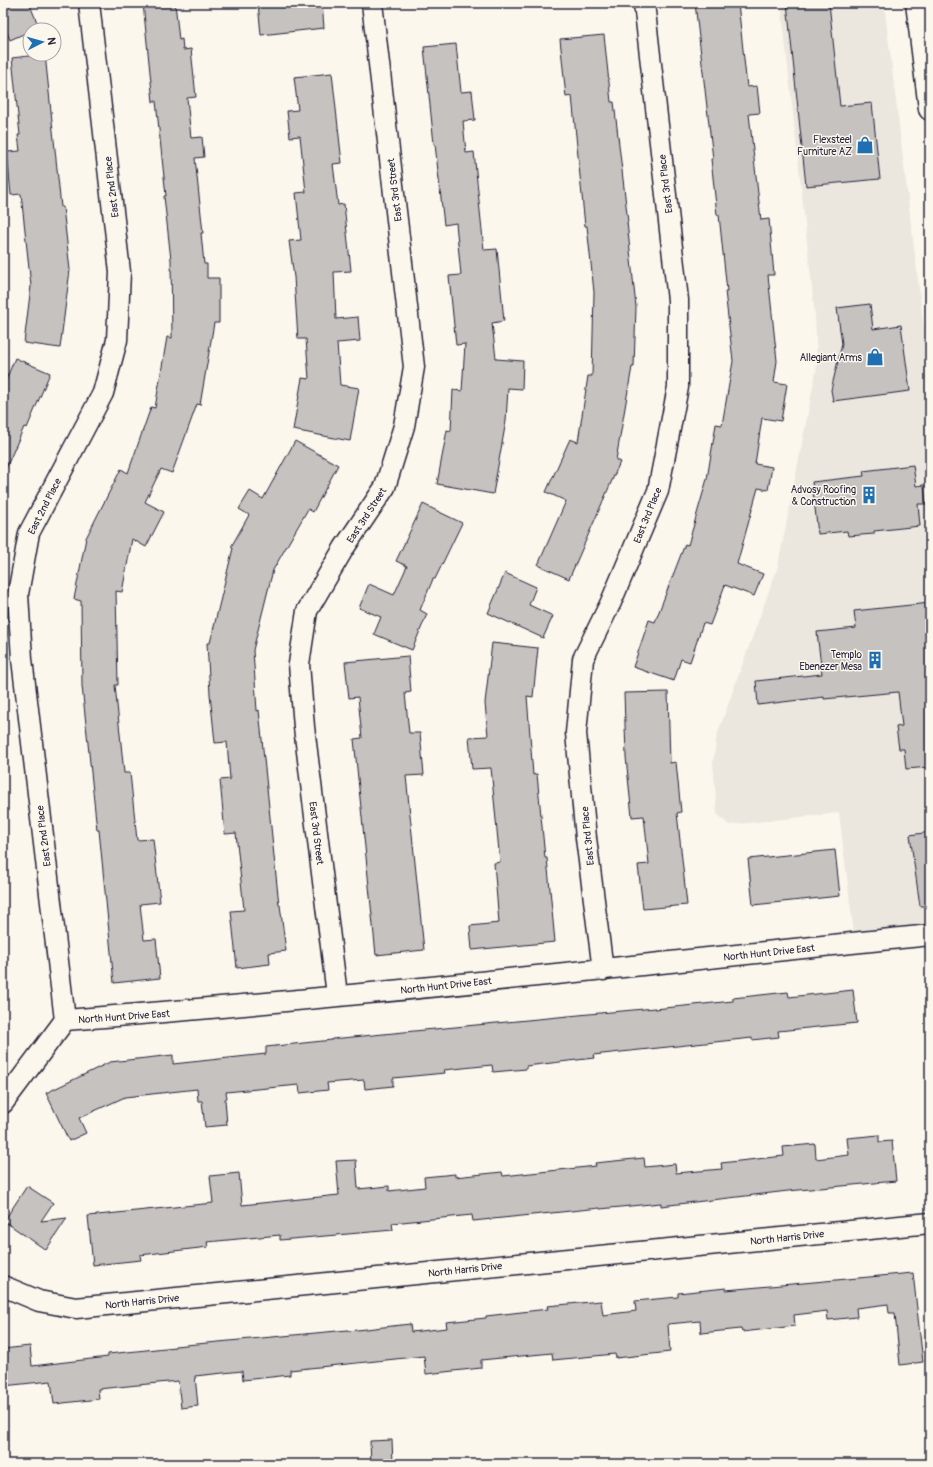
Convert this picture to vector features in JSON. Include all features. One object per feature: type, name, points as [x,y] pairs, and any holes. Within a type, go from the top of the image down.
[{"type":"main road","points":[[917,3],[930,110]]},
{"type":"street","name":"East 2nd Place","points":[[65,1020],[22,659],[18,594],[29,533],[103,393],[117,340],[120,272],[89,3]]},
{"type":"street","name":"East 3rd Street","points":[[337,996],[304,727],[299,664],[307,611],[344,548],[385,487],[404,426],[414,367],[372,3]]},
{"type":"street","name":"East 3rd Place","points":[[603,970],[586,838],[576,734],[583,659],[611,602],[658,491],[678,387],[678,300],[644,3]]},
{"type":"street","name":"North Hunt Drive East","points":[[3,1103],[65,1020],[202,1010],[603,970],[930,935]]},
{"type":"street","name":"North Harris Drive","points":[[3,1286],[38,1301],[76,1308],[930,1223]]},
{"type":"shaded area","points":[[781,3],[884,3],[930,378],[930,935],[855,943],[839,813],[729,825],[717,814],[713,762],[717,735],[778,566],[817,366],[815,316]]},
{"type":"building","points":[[3,3],[29,3],[37,22],[22,22],[22,35],[10,40],[3,23]]},
{"type":"building","points":[[143,3],[175,3],[179,40],[182,39],[183,50],[191,49],[196,97],[187,98],[191,138],[202,137],[204,157],[195,158],[203,233],[201,233],[204,264],[207,264],[207,278],[219,278],[219,323],[214,323],[200,405],[197,404],[172,473],[161,469],[145,502],[164,512],[146,547],[132,539],[122,592],[116,591],[118,685],[115,685],[124,773],[130,773],[137,840],[153,839],[160,902],[140,904],[144,940],[156,939],[160,978],[114,983],[99,830],[97,830],[82,686],[81,601],[74,599],[86,538],[121,469],[128,473],[151,407],[155,408],[167,337],[172,338],[171,260],[164,196],[166,196],[156,101],[153,102]]},
{"type":"building","points":[[258,3],[322,3],[324,28],[261,35]]},
{"type":"building","points":[[695,3],[738,3],[747,87],[757,86],[760,113],[749,114],[761,220],[769,219],[774,275],[768,275],[777,361],[774,382],[787,384],[781,421],[762,418],[755,464],[772,467],[768,490],[758,488],[737,564],[763,574],[754,596],[725,585],[710,625],[703,623],[690,662],[681,659],[674,681],[633,667],[649,620],[655,622],[685,544],[688,545],[707,479],[716,424],[722,425],[733,361],[725,291],[727,291],[719,215],[717,215],[711,159],[713,159]]},
{"type":"building","points":[[787,3],[829,3],[840,106],[872,103],[880,179],[806,186]]},
{"type":"building","points":[[604,35],[611,102],[614,102],[636,307],[634,367],[632,367],[616,460],[620,462],[569,579],[538,565],[566,501],[546,492],[570,439],[578,442],[588,376],[592,376],[594,292],[587,226],[585,226],[572,96],[566,97],[560,39]]},
{"type":"building","points":[[456,44],[461,92],[472,91],[475,120],[463,121],[466,153],[474,152],[484,250],[497,249],[504,321],[492,323],[496,359],[523,361],[522,389],[508,388],[506,421],[493,494],[437,484],[447,430],[451,431],[453,390],[462,391],[465,344],[456,345],[449,276],[461,275],[456,223],[444,225],[424,47]]},
{"type":"building","points":[[22,57],[22,62],[46,62],[61,207],[63,207],[70,270],[60,348],[24,343],[31,286],[21,194],[11,195],[7,152],[20,151],[18,135],[20,135],[12,58]]},
{"type":"building","points":[[332,73],[342,163],[333,164],[338,205],[344,204],[351,271],[334,272],[336,319],[358,317],[360,341],[337,343],[340,385],[359,388],[350,441],[293,430],[302,378],[309,379],[306,339],[298,339],[294,277],[289,241],[301,240],[296,193],[306,192],[300,136],[290,137],[287,111],[298,110],[294,77]]},
{"type":"building","name":"Allegiant Arms","points":[[870,304],[873,329],[901,325],[910,391],[833,401],[831,390],[842,344],[837,308]]},
{"type":"building","points":[[15,358],[50,373],[27,428],[24,427],[3,475],[3,387]]},
{"type":"building","points":[[295,441],[338,465],[313,512],[308,509],[273,570],[253,650],[257,711],[259,710],[279,905],[286,951],[269,953],[270,964],[237,968],[231,911],[244,910],[236,833],[225,834],[220,780],[230,779],[227,742],[215,743],[207,643],[210,643],[233,548],[231,547],[249,515],[239,509],[250,491],[263,499]]},
{"type":"building","name":"Advosy Roofing & Construction","points":[[913,465],[916,486],[924,485],[926,504],[918,504],[920,526],[874,531],[874,534],[848,536],[847,531],[818,534],[812,482],[864,476],[863,471]]},
{"type":"building","points":[[423,504],[462,523],[435,579],[433,579],[420,610],[427,614],[412,650],[374,634],[381,617],[359,608],[369,584],[394,595],[407,566],[396,561]]},
{"type":"building","points":[[505,573],[536,587],[529,605],[553,616],[543,638],[488,613]]},
{"type":"building","name":"Templo Ebenezer Mesa","points":[[930,603],[930,767],[906,769],[904,749],[899,749],[896,727],[902,726],[898,692],[824,699],[824,697],[758,705],[756,681],[822,674],[817,632],[856,628],[854,611]]},
{"type":"building","points":[[492,643],[538,648],[533,697],[527,696],[533,775],[537,774],[555,942],[472,950],[470,926],[499,923],[494,863],[500,862],[491,768],[472,769],[469,737],[488,736],[485,703]]},
{"type":"building","points":[[408,656],[411,692],[405,693],[409,733],[420,733],[424,775],[406,776],[424,950],[376,955],[354,739],[362,738],[358,697],[349,698],[345,662]]},
{"type":"building","points":[[668,692],[670,763],[676,762],[681,812],[677,813],[687,905],[643,909],[638,865],[649,864],[644,816],[632,817],[626,757],[624,693]]},
{"type":"building","points":[[930,832],[930,906],[920,906],[910,835]]},
{"type":"building","points":[[835,850],[840,896],[753,905],[748,859]]},
{"type":"building","points":[[853,990],[857,1023],[778,1031],[779,1037],[752,1040],[752,1038],[593,1055],[594,1058],[526,1066],[526,1069],[493,1072],[492,1065],[444,1070],[445,1073],[393,1078],[393,1086],[365,1089],[364,1080],[327,1083],[328,1090],[300,1093],[299,1085],[226,1092],[227,1098],[225,1099],[227,1125],[205,1127],[202,1101],[198,1101],[197,1089],[125,1097],[79,1118],[86,1133],[69,1141],[46,1093],[110,1062],[173,1055],[173,1064],[266,1054],[266,1047],[332,1039],[733,1001],[733,998],[788,992],[789,997]]},
{"type":"building","points":[[879,1135],[879,1142],[892,1141],[896,1181],[788,1191],[661,1206],[661,1203],[473,1221],[472,1215],[392,1223],[393,1230],[280,1240],[280,1235],[207,1242],[208,1247],[140,1255],[141,1260],[93,1265],[88,1216],[213,1203],[210,1176],[239,1173],[242,1205],[339,1195],[336,1161],[356,1160],[358,1189],[389,1186],[389,1191],[425,1187],[424,1177],[455,1174],[455,1177],[502,1172],[503,1176],[596,1166],[595,1163],[644,1158],[645,1167],[675,1164],[676,1173],[722,1169],[721,1163],[784,1156],[783,1147],[815,1144],[816,1159],[849,1155],[847,1138]]},
{"type":"building","points":[[27,1186],[53,1203],[41,1221],[67,1218],[46,1250],[4,1221]]},
{"type":"building","points":[[913,1273],[923,1362],[900,1365],[895,1313],[889,1313],[888,1304],[856,1308],[857,1317],[828,1320],[827,1311],[794,1315],[795,1326],[742,1332],[741,1329],[701,1333],[700,1321],[668,1324],[670,1352],[616,1358],[615,1354],[553,1360],[552,1353],[481,1360],[481,1368],[426,1374],[424,1356],[290,1370],[290,1375],[243,1380],[242,1371],[195,1376],[198,1406],[181,1408],[178,1381],[98,1389],[99,1399],[54,1404],[51,1381],[3,1386],[3,1349],[30,1346],[32,1366],[108,1357],[108,1354],[175,1346],[410,1324],[411,1332],[447,1328],[446,1322],[548,1309],[547,1306],[601,1301],[603,1315],[636,1311],[635,1301],[678,1297],[678,1293]]},
{"type":"building","points":[[392,1440],[393,1463],[371,1464],[370,1441]]},
{"type":"place","name":"Flexsteel Furniture AZ","points":[[865,145]]},
{"type":"place","name":"Allegiant Arms","points":[[875,357]]},
{"type":"place","name":"Advosy Roofing & Construction","points":[[869,495]]},
{"type":"place","name":"Templo Ebenezer Mesa","points":[[875,660]]}]
